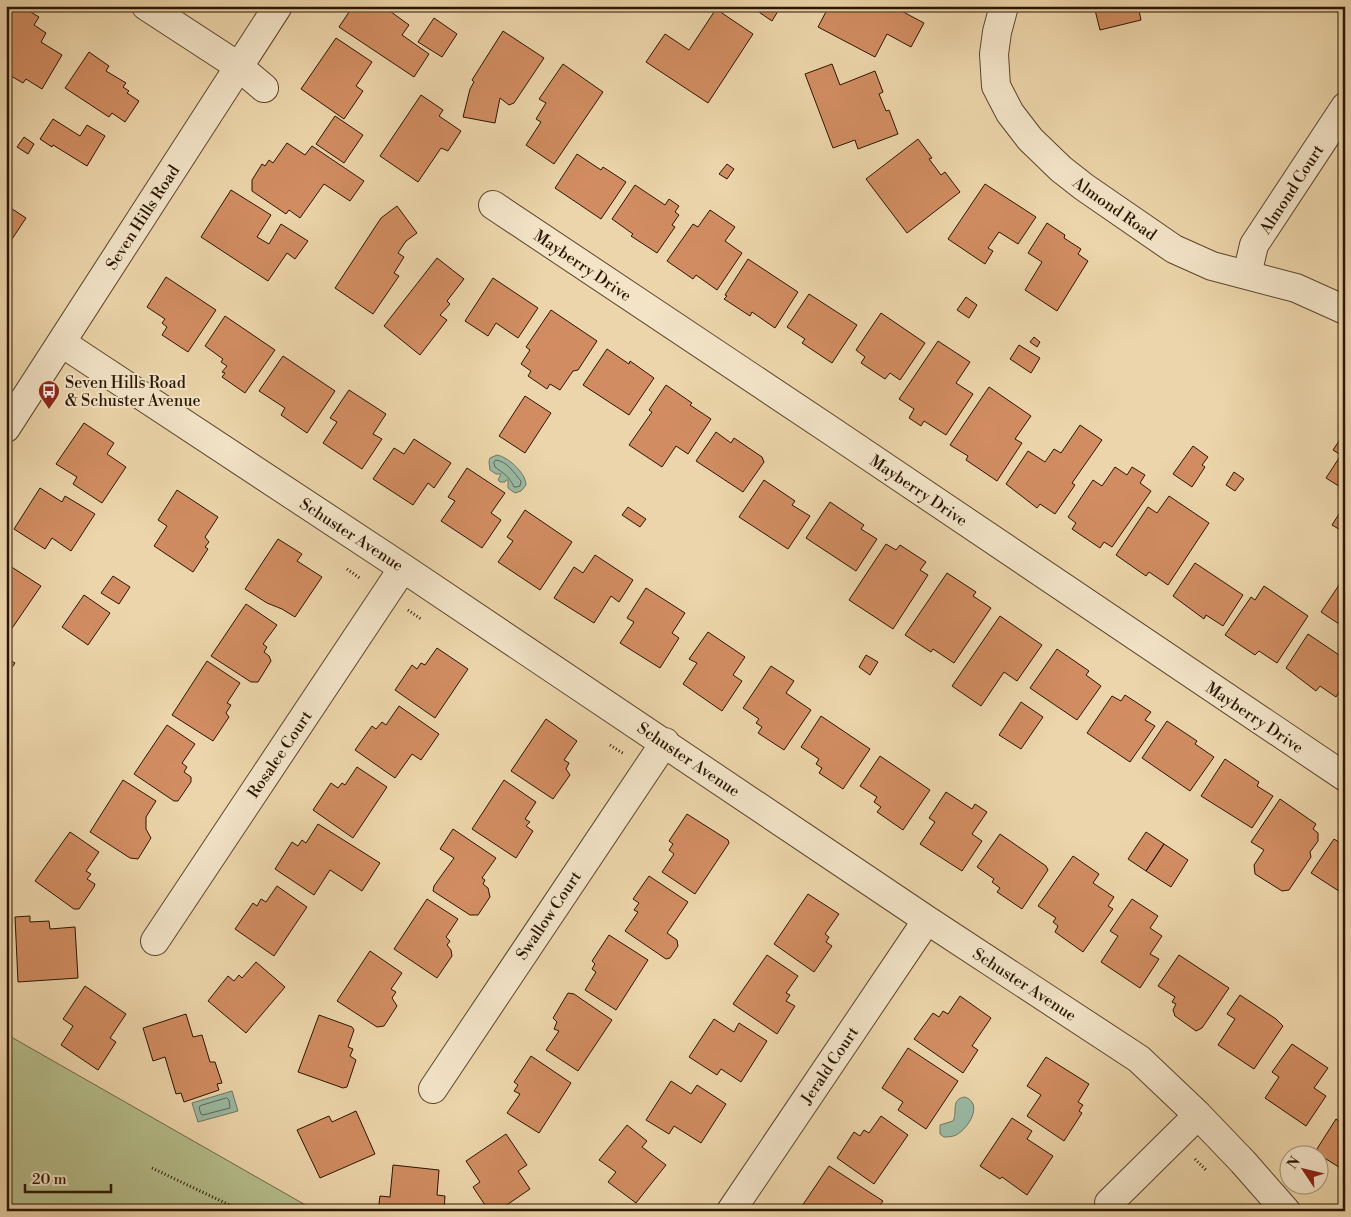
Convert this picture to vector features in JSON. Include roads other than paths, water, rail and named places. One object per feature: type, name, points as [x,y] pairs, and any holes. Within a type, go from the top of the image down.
[{"type":"street","points":[[146,6],[238,66],[264,88]]},
{"type":"street","name":"Seven Hills Road","points":[[6,428],[278,6]]},
{"type":"street","name":"Almond Road","points":[[1004,6],[997,32],[994,54],[996,86],[1010,113],[1030,140],[1061,169],[1174,249],[1212,266],[1296,288],[1345,310]]},
{"type":"street","name":"Almond Court","points":[[1247,275],[1254,245],[1345,107]]},
{"type":"street","name":"Mayberry Drive","points":[[493,205],[1345,777]]},
{"type":"street","name":"Schuster Avenue","points":[[62,343],[1139,1059],[1198,1115],[1286,1211]]},
{"type":"street","name":"Rosalee Court","points":[[155,941],[403,568]]},
{"type":"street","name":"Swallow Court","points":[[432,1089],[664,742]]},
{"type":"street","name":"Jerald Court","points":[[731,1211],[928,920]]},
{"type":"street","points":[[1109,1203],[1198,1115]]},
{"type":"water","points":[[497,455],[511,462],[520,471],[526,485],[521,491],[515,493],[508,488],[508,480],[500,482],[498,480],[501,474],[496,474],[490,470],[490,458]]},
{"type":"water","points":[[232,1091],[238,1111],[198,1122],[192,1103]]},
{"type":"water","points":[[965,1097],[971,1100],[974,1111],[969,1122],[956,1135],[944,1137],[940,1134],[940,1125],[953,1121],[956,1103],[960,1098]]},
{"type":"place","name":"Seven Hills Road & Schuster Avenue","points":[[49,410]]}]
